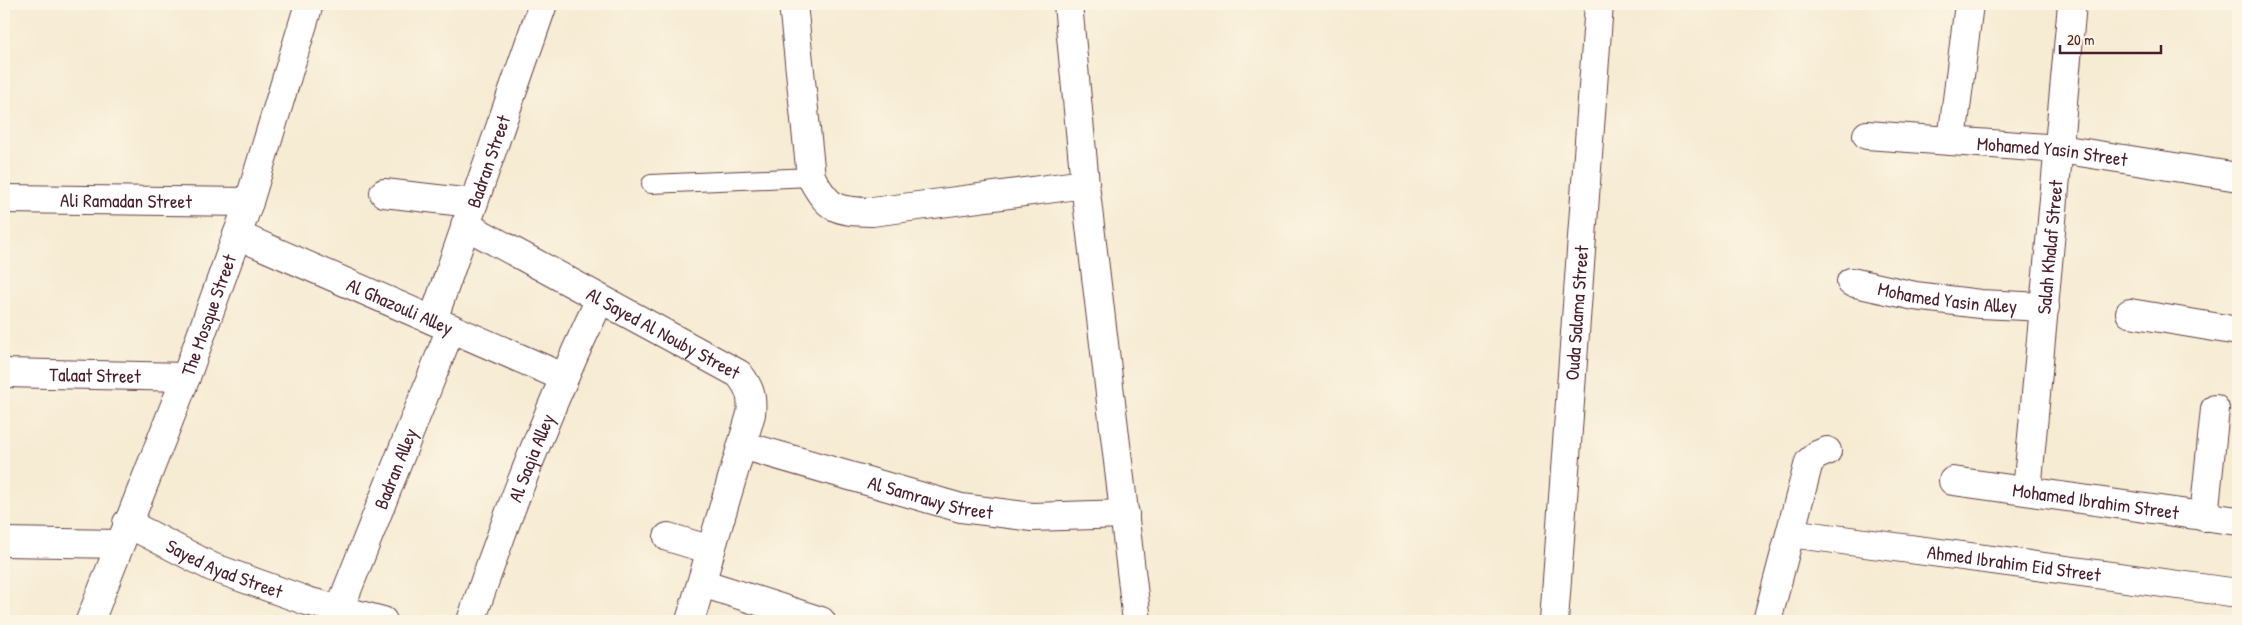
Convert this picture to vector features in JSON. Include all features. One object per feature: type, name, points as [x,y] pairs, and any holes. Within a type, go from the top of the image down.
[{"type":"street","name":"The Mosque Street","points":[[90,621],[186,377],[249,202],[308,4]]},
{"type":"street","name":"Badran Street","points":[[442,324],[469,214],[542,4]]},
{"type":"street","points":[[792,4],[811,177],[823,199],[844,212],[872,212],[1085,184]]},
{"type":"street","points":[[1068,4],[1085,184],[1137,621]]},
{"type":"street","name":"Ouda Salama Street","points":[[1554,621],[1599,4]]},
{"type":"street","points":[[1952,140],[1969,4]]},
{"type":"street","name":"Salah Khalaf Street","points":[[2027,491],[2072,4]]},
{"type":"street","name":"Mohamed Yasin Street","points":[[1867,135],[2060,149],[2238,177]]},
{"type":"street","points":[[384,193],[469,214]]},
{"type":"street","name":"Ali Ramadan Street","points":[[4,198],[249,202]]},
{"type":"street","name":"Al Sayed Al Nouby Street","points":[[469,214],[600,299],[739,374],[748,385],[753,400],[751,414],[690,621]]},
{"type":"street","name":"Al Ghazouli Alley","points":[[237,235],[563,377]]},
{"type":"street","name":"Mohamed Yasin Alley","points":[[1851,282],[1915,296],[1980,304],[2045,307]]},
{"type":"street","name":"Al Saqia Alley","points":[[471,621],[514,496],[563,377],[600,299]]},
{"type":"street","points":[[2130,313],[2238,331]]},
{"type":"street","name":"Badran Alley","points":[[340,608],[442,324]]},
{"type":"street","name":"Talaat Street","points":[[4,373],[186,377]]},
{"type":"street","points":[[2204,517],[2215,409]]},
{"type":"street","name":"Al Samrawy Street","points":[[742,445],[961,508],[1032,517],[1125,514]]},
{"type":"street","points":[[1767,621],[1809,462],[1817,455],[1827,451]]},
{"type":"street","name":"Mohamed Ibrahim Street","points":[[1953,481],[2238,521]]},
{"type":"street","name":"Ahmed Ibrahim Eid Street","points":[[1790,533],[2238,593]]},
{"type":"street","points":[[4,542],[123,534]]},
{"type":"street","name":"Sayed Ayad Street","points":[[123,534],[212,567],[304,611],[340,608],[383,621]]},
{"type":"street","points":[[668,537],[711,550]]},
{"type":"street","points":[[702,583],[821,621]]},
{"type":"lane","points":[[651,184],[811,177]]}]
